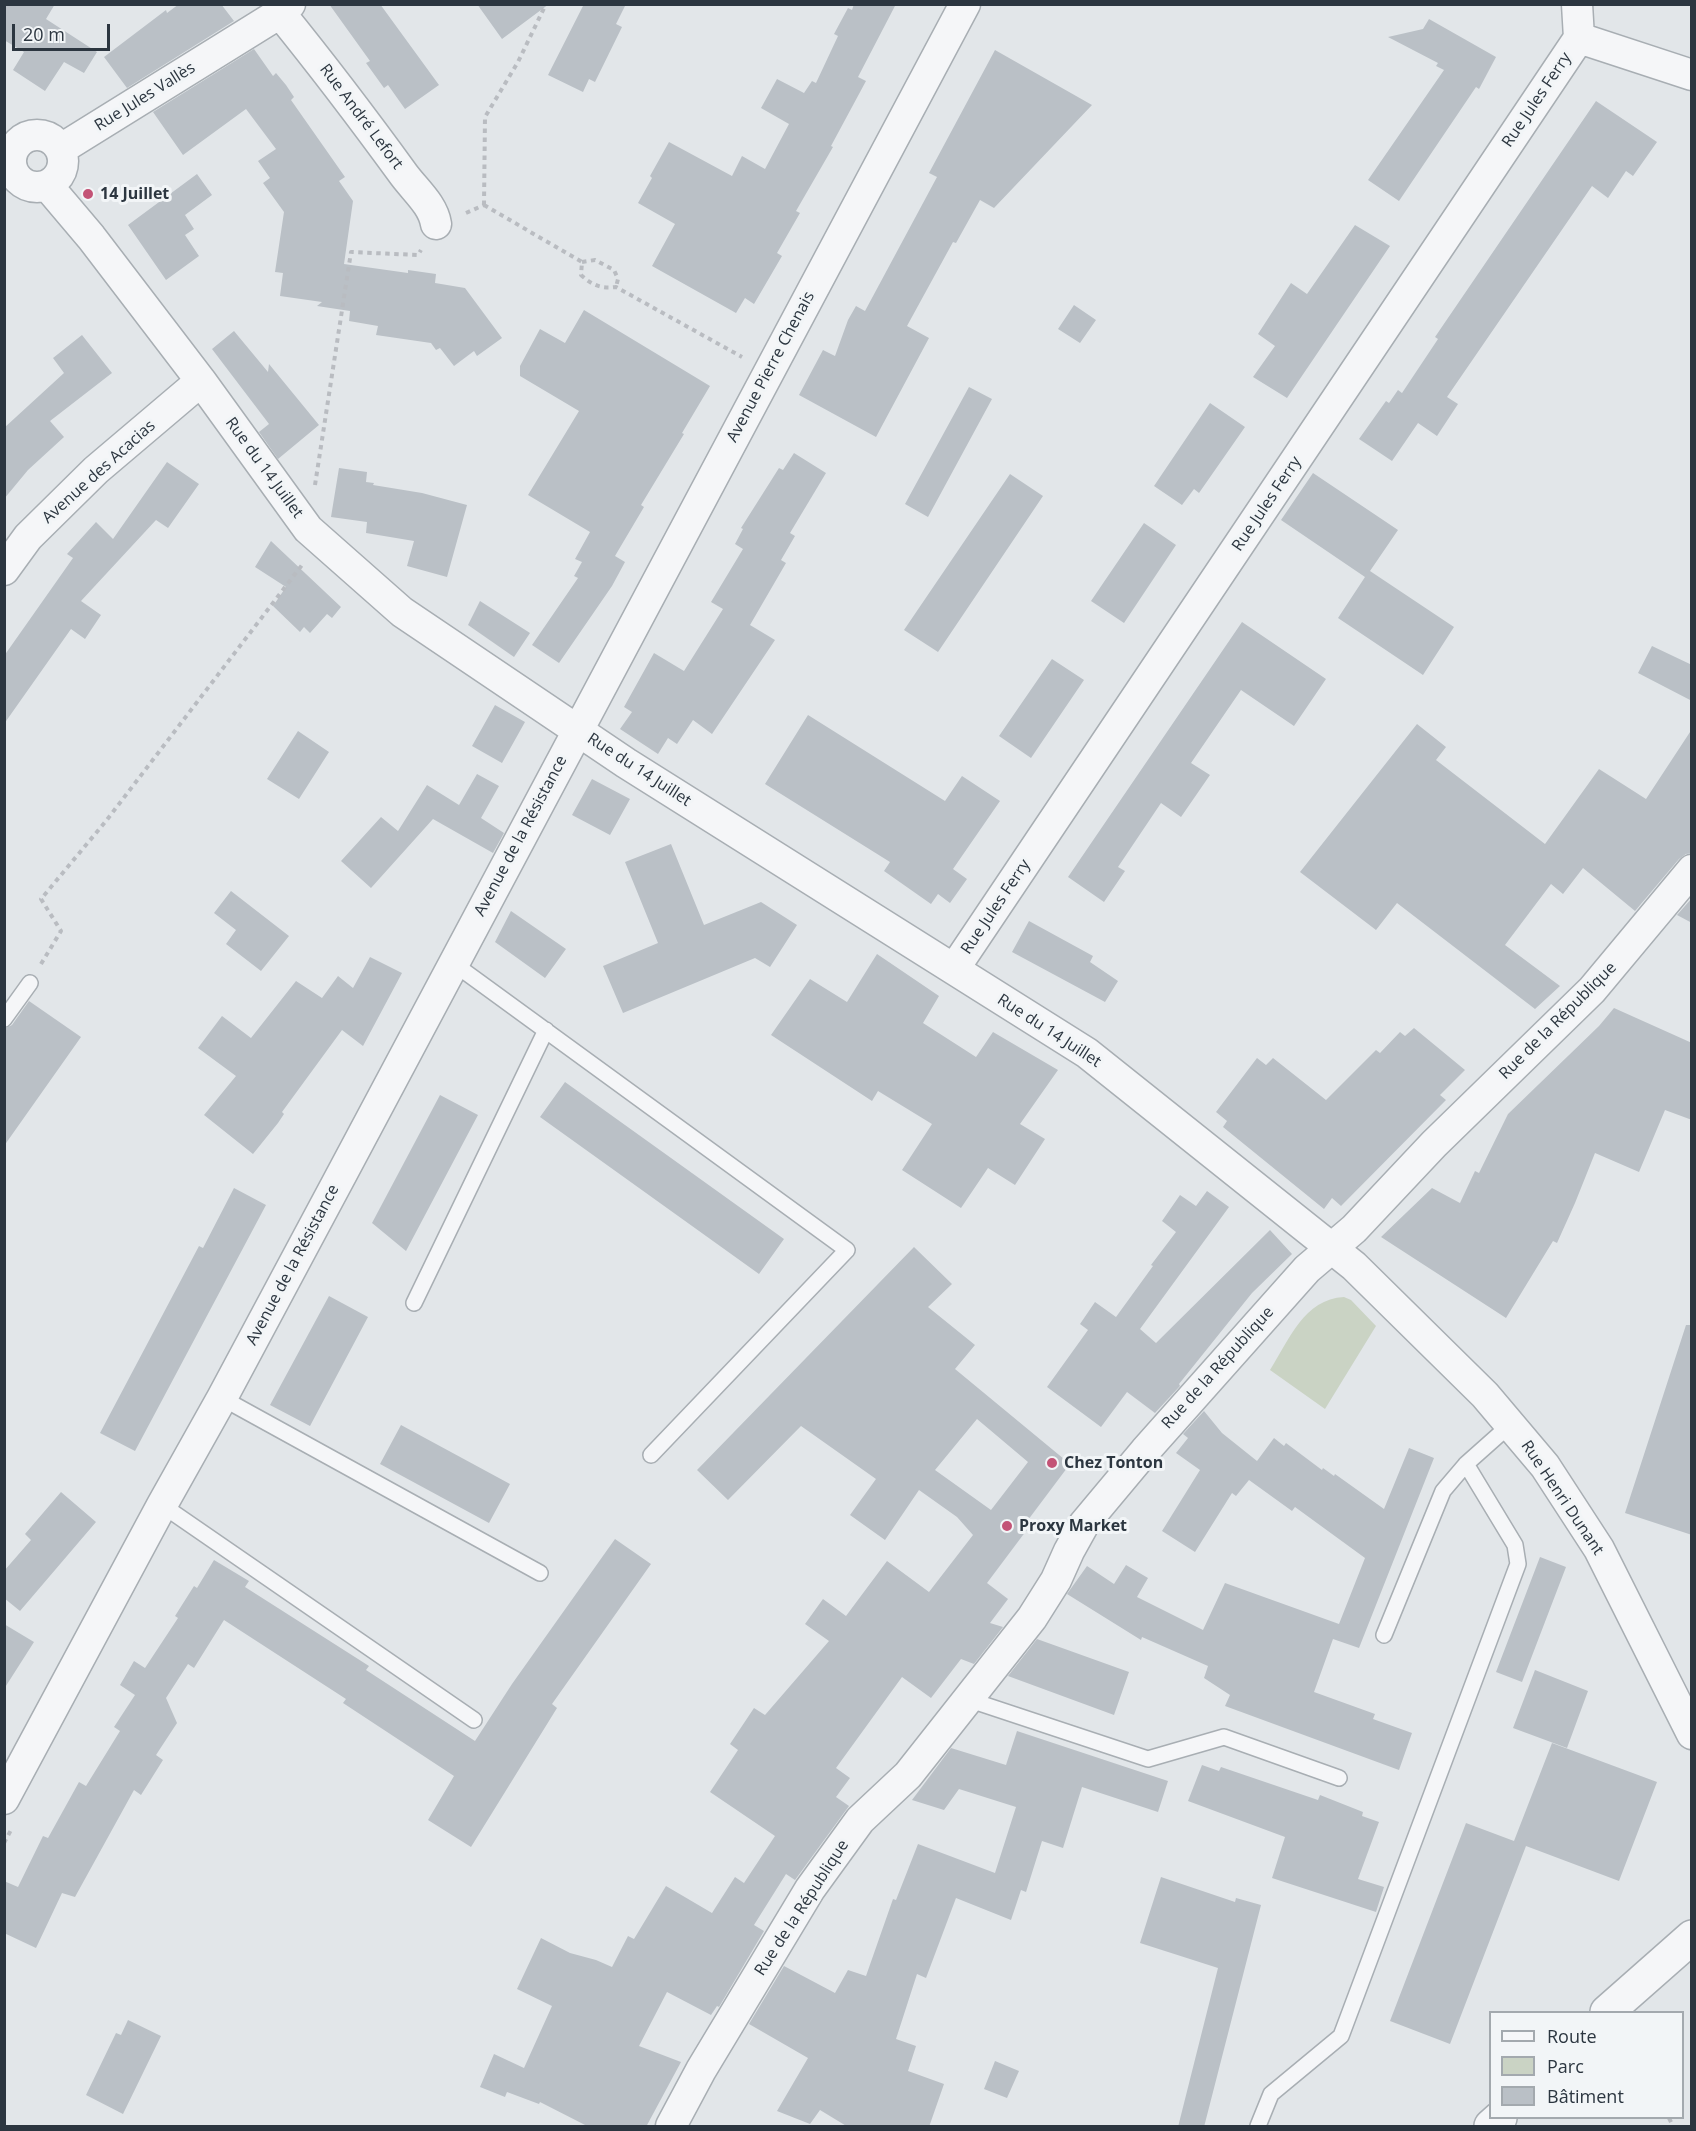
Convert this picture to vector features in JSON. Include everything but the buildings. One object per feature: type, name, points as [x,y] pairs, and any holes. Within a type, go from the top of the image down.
[{"type":"street","name":"Avenue Pierre Chenais","points":[[579,729],[965,4]]},
{"type":"street","points":[[1577,4],[1578,38],[1692,75]]},
{"type":"street","name":"Rue Jules Vallès","points":[[61,149],[285,9]]},
{"type":"street","name":"Rue André Lefort","points":[[285,9],[412,186],[434,212],[436,224]]},
{"type":"street","name":"Rue Jules Ferry","points":[[954,969],[1578,38]]},
{"type":"street","points":[[39,135],[48,137],[61,149],[63,166],[60,174],[47,185],[31,187],[17,178],[9,154],[22,138],[39,135]]},
{"type":"street","name":"Rue du 14 Juillet","points":[[47,185],[91,237],[201,381],[314,535],[402,612],[579,729],[626,763],[1087,1053],[1331,1248]]},
{"type":"street","name":"Avenue des Acacias","points":[[4,570],[28,537],[96,470],[201,381]]},
{"type":"street","name":"Avenue de la Résistance","points":[[4,1799],[162,1504],[222,1398],[579,729]]},
{"type":"street","name":"Rue de la République","points":[[671,2127],[701,2070],[810,1889],[860,1820],[908,1775],[1032,1618],[1056,1580],[1084,1524],[1228,1356],[1307,1269],[1354,1229],[1434,1144],[1592,990],[1692,870]]},
{"type":"street","name":"Rue Henri Dunant","points":[[1331,1248],[1353,1266],[1485,1395],[1545,1466],[1599,1548],[1692,1734]]},
{"type":"street","points":[[1609,2011],[1692,1937]]},
{"type":"lane","points":[[453,963],[847,1250],[651,1455]]},
{"type":"lane","points":[[4,1019],[30,983]]},
{"type":"lane","points":[[414,1303],[546,1030]]},
{"type":"lane","points":[[222,1398],[540,1573]]},
{"type":"lane","points":[[1384,1635],[1443,1491],[1466,1464],[1510,1424]]},
{"type":"lane","points":[[1258,2127],[1271,2094],[1341,2037],[1518,1564],[1515,1545],[1466,1464]]},
{"type":"lane","points":[[162,1504],[474,1720]]},
{"type":"lane","points":[[967,1699],[1148,1759],[1224,1737],[1339,1778]]},
{"type":"path","points":[[484,205],[485,117],[518,62],[546,4]]},
{"type":"path","points":[[30,983],[61,931],[41,899],[106,821],[314,535],[351,252],[418,255],[436,224],[484,205]]},
{"type":"path","points":[[484,205],[582,262],[594,260],[614,270],[618,279],[616,287]]},
{"type":"path","points":[[582,262],[581,275],[589,283],[597,287],[616,287],[768,372]]},
{"type":"green space","points":[[1344,1297],[1351,1300],[1376,1326],[1325,1409],[1270,1370],[1291,1334],[1308,1313],[1330,1299]]},
{"type":"place","name":"14 Juillet","points":[[88,194]]},
{"type":"place","name":"Chez Tonton","points":[[1052,1463]]},
{"type":"place","name":"Proxy Market","points":[[1007,1526]]}]
